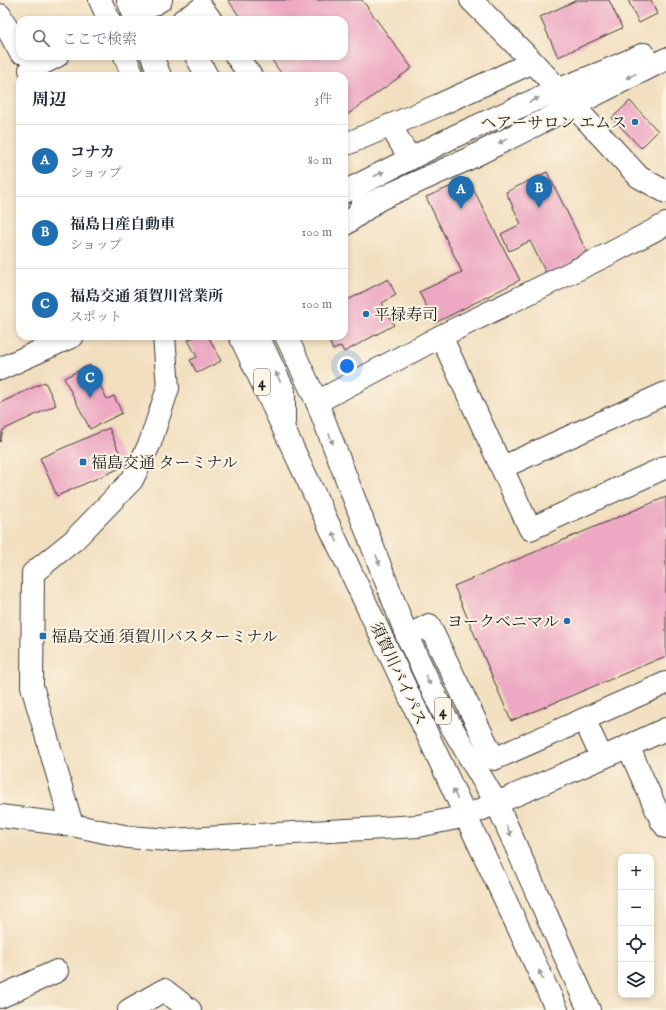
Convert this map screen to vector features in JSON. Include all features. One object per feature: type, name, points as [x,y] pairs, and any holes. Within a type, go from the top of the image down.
[{"type":"main road","points":[[100,0],[107,16]]},
{"type":"main road","points":[[133,12],[161,0]]},
{"type":"main road","points":[[471,0],[533,62],[557,90],[639,177],[666,192]]},
{"type":"main road","points":[[189,16],[202,8],[208,16]]},
{"type":"main road","points":[[0,15],[16,45]]},
{"type":"main road","points":[[348,190],[455,136],[557,90],[604,72],[666,44]]},
{"type":"main road","points":[[348,213],[468,159],[572,105],[666,59]]},
{"type":"main road","points":[[26,64],[42,60]]},
{"type":"main road","points":[[127,60],[131,72]]},
{"type":"main road","points":[[152,60],[156,72]]},
{"type":"main road","points":[[153,60],[158,72]]},
{"type":"main road","points":[[198,60],[205,72]]},
{"type":"main road","points":[[239,60],[248,72]]},
{"type":"main road","points":[[348,143],[439,105],[533,62]]},
{"type":"main road","points":[[439,105],[468,159]]},
{"type":"main road","points":[[390,125],[410,159]]},
{"type":"main road","points":[[348,222],[378,200]]},
{"type":"main road","points":[[317,402],[441,336],[609,254],[666,224]]},
{"type":"main road","points":[[441,336],[530,529],[666,467]]},
{"type":"main road","points":[[0,368],[65,340]]},
{"type":"main road","points":[[72,825],[32,686],[34,573],[74,540],[132,480],[150,443],[168,388],[164,340]]},
{"type":"main road","points":[[234,340],[247,368],[272,404]]},
{"type":"main road","name":"須賀川バイパス","points":[[242,340],[557,1010]]},
{"type":"main road","points":[[260,340],[284,391],[284,429]]},
{"type":"main road","name":"須賀川バイパス","points":[[288,340],[317,402],[407,636],[443,712],[497,804],[589,1010]]},
{"type":"main road","points":[[502,467],[666,393]]},
{"type":"main road","points":[[407,636],[429,625],[494,759],[666,683]]},
{"type":"main road","points":[[443,712],[466,701]]},
{"type":"main road","points":[[584,719],[602,758]]},
{"type":"main road","points":[[0,816],[72,825],[128,837],[170,840],[418,826],[466,816],[497,804],[666,729]]},
{"type":"main road","points":[[628,746],[662,822],[666,827]]},
{"type":"main road","points":[[0,997],[57,971]]},
{"type":"main road","points":[[129,1010],[164,990],[190,1010]]},
{"type":"building","points":[[228,0],[362,0],[412,68],[348,114],[348,72],[280,72],[272,60],[348,60],[348,16],[239,16]]},
{"type":"building","points":[[577,0],[609,0],[622,28],[558,57],[540,17]]},
{"type":"building","points":[[628,0],[651,0],[657,14],[639,23]]},
{"type":"building","points":[[630,101],[658,131],[641,148],[612,118]]},
{"type":"building","points":[[547,172],[588,254],[547,275],[530,241],[509,251],[501,234],[521,224],[506,192]]},
{"type":"building","points":[[468,179],[520,280],[435,323],[419,292],[462,272],[426,197]]},
{"type":"building","name":"平禄寿司","points":[[388,279],[396,295],[382,303],[394,325],[344,352],[341,346],[333,350],[329,340],[348,340],[348,300]]},
{"type":"building","points":[[188,340],[210,340],[221,361],[197,373],[190,360],[197,357]]},
{"type":"building","points":[[90,365],[107,399],[114,396],[122,413],[90,429],[64,378]]},
{"type":"building","points":[[45,382],[56,405],[3,430],[0,442],[0,403]]},
{"type":"building","name":"福島交通 ターミナル","points":[[109,428],[125,466],[57,496],[40,458]]},
{"type":"building","name":"ヨークベニマル","points":[[666,497],[666,656],[511,721],[454,586]]},
{"type":"place","name":"ヘアーサロン エムス","points":[[635,122]]},
{"type":"place","name":"福島日産自動車","points":[[539,208]]},
{"type":"place","name":"コナカ","points":[[461,209]]},
{"type":"place","name":"平禄寿司","points":[[366,314]]},
{"type":"place","name":"福島交通 須賀川営業所","points":[[90,398]]},
{"type":"place","name":"福島交通 ターミナル","points":[[83,462]]},
{"type":"place","name":"ヨークベニマル","points":[[567,621]]},
{"type":"place","name":"福島交通 須賀川バスターミナル","points":[[43,636]]}]
